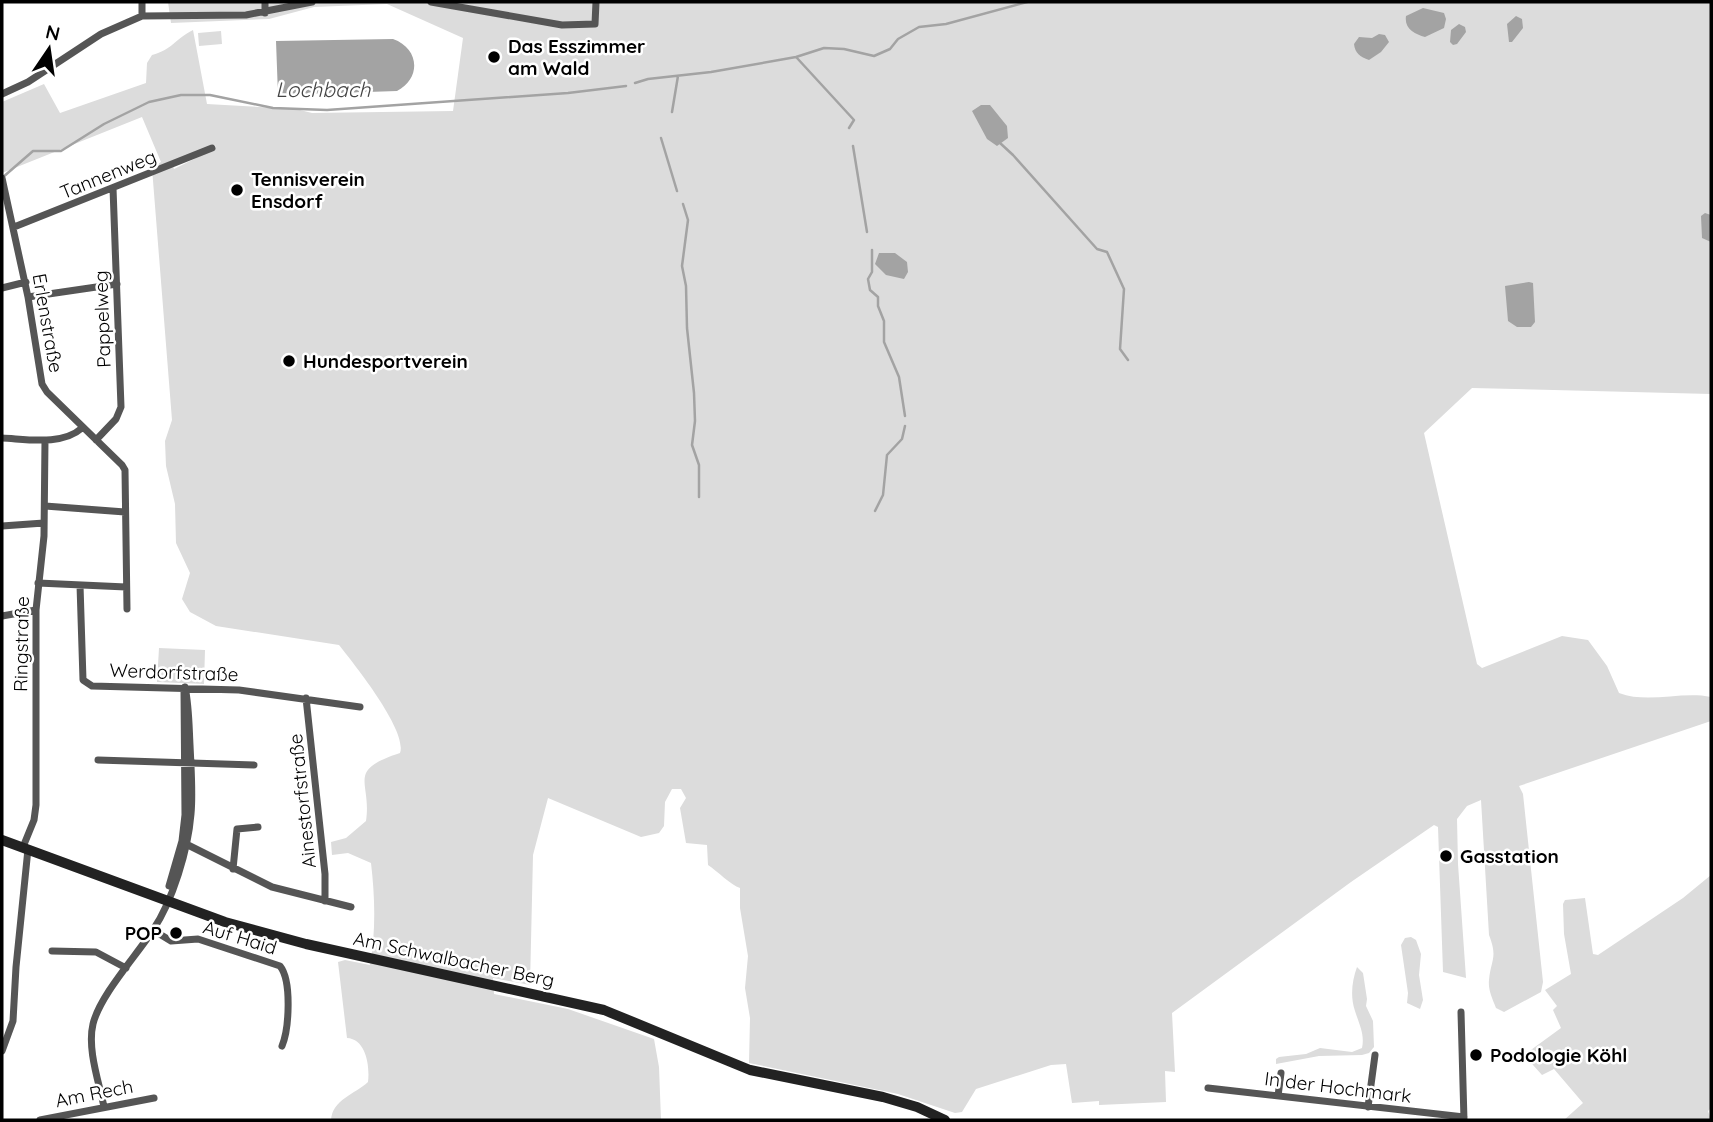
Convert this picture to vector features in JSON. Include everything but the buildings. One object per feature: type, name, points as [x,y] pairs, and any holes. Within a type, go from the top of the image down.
[{"type":"main road","name":"Am Schwalbacher Berg","points":[[2,840],[216,919],[306,944],[604,1010],[750,1070],[901,1102],[946,1120]]},
{"type":"street","points":[[142,2],[142,16]]},
{"type":"street","points":[[265,2],[265,13]]},
{"type":"street","points":[[2,94],[28,82],[101,34],[142,16],[265,13],[312,2]]},
{"type":"street","points":[[431,2],[562,24],[596,24],[596,2]]},
{"type":"street","name":"Tannenweg","points":[[14,228],[212,148]]},
{"type":"street","name":"Erlenstraße","points":[[2,180],[29,297],[42,384],[125,470],[127,609]]},
{"type":"street","name":"Pappelweg","points":[[96,440],[116,419],[121,407],[113,188]]},
{"type":"street","points":[[2,288],[26,282]]},
{"type":"street","points":[[29,297],[117,284]]},
{"type":"street","points":[[2,438],[45,440],[73,434],[82,428]]},
{"type":"street","name":"Ringstraße","points":[[5,1037],[13,1021],[26,848],[36,805],[36,610],[45,506],[45,440]]},
{"type":"street","points":[[45,506],[125,512]]},
{"type":"street","points":[[2,526],[44,523]]},
{"type":"street","points":[[38,583],[126,587]]},
{"type":"street","name":"Werdorfstraße","points":[[80,585],[83,680],[86,684],[272,693],[360,706]]},
{"type":"street","points":[[2,616],[36,610]]},
{"type":"street","points":[[104,1107],[92,1046],[93,1025],[98,1010],[153,930],[167,901],[184,842],[188,762],[183,700],[185,687]]},
{"type":"street","name":"Ainestorfstraße","points":[[306,698],[325,874],[325,901]]},
{"type":"street","points":[[98,760],[254,765]]},
{"type":"street","points":[[233,869],[237,829],[258,827]]},
{"type":"street","points":[[184,842],[272,887],[351,907]]},
{"type":"street","name":"Auf Haid","points":[[153,930],[170,941],[198,939],[281,966],[286,978],[288,1033],[282,1046]]},
{"type":"street","points":[[52,951],[96,952],[126,968]]},
{"type":"street","points":[[1461,1012],[1464,1119]]},
{"type":"street","points":[[2,1051],[5,1037]]},
{"type":"street","points":[[1368,1107],[1375,1055]]},
{"type":"street","points":[[1278,1096],[1281,1073]]},
{"type":"street","name":"In der Hochmark","points":[[1208,1088],[1464,1119]]},
{"type":"street","name":"Am Rech","points":[[40,1120],[154,1098]]},
{"type":"shaded area","points":[[168,2],[1711,2],[1711,394],[1472,388],[1424,433],[1477,664],[1482,668],[1562,636],[1588,640],[1607,666],[1619,693],[1653,698],[1688,695],[1711,697],[1711,721],[1519,786],[1523,794],[1543,982],[1541,992],[1504,1012],[1496,1008],[1491,994],[1489,980],[1493,954],[1489,935],[1481,800],[1467,806],[1457,819],[1466,978],[1443,972],[1438,827],[1434,825],[1172,1013],[1175,1072],[1165,1071],[1166,1102],[1099,1105],[1099,1101],[1072,1103],[1066,1064],[1051,1065],[976,1089],[962,1112],[955,1113],[898,1094],[749,1063],[750,1018],[745,988],[748,956],[740,908],[740,888],[708,865],[707,845],[686,843],[680,808],[686,798],[681,789],[672,789],[665,802],[664,826],[659,833],[641,837],[548,798],[533,855],[530,985],[493,978],[494,994],[568,1009],[654,1039],[659,1067],[661,1120],[331,1120],[335,1107],[368,1082],[363,1048],[359,1043],[347,1038],[338,962],[345,960],[370,965],[374,914],[371,863],[348,853],[332,855],[331,842],[346,838],[366,821],[367,772],[383,759],[400,753],[396,730],[378,698],[339,645],[216,626],[190,612],[182,599],[190,573],[176,543],[175,504],[166,466],[165,441],[172,420],[152,168],[161,162],[142,117],[2,173],[2,102],[44,84],[60,113],[146,83],[147,63],[152,55],[193,30],[207,104],[296,109],[312,113],[453,111],[463,38],[387,4],[314,7],[269,19],[171,23]],"holes":[[[215,145],[216,148],[174,169],[172,163]]]},
{"type":"shaded area","points":[[221,31],[222,44],[199,46],[198,33]]},
{"type":"shaded area","points":[[159,648],[205,650],[204,684],[157,682]]},
{"type":"shaded area","points":[[1711,875],[1711,1108],[1708,1111],[1711,1120],[1564,1120],[1583,1103],[1554,1069],[1542,1075],[1524,1055],[1561,1028],[1553,1010],[1557,1006],[1545,990],[1571,974],[1564,934],[1565,900],[1585,898],[1593,954],[1598,955],[1683,898]]},
{"type":"shaded area","points":[[1405,938],[1416,940],[1421,954],[1419,975],[1423,1000],[1420,1009],[1407,1003],[1401,945]]},
{"type":"shaded area","points":[[1357,967],[1363,973],[1366,1006],[1373,1021],[1374,1047],[1369,1053],[1319,1056],[1276,1064],[1279,1057],[1306,1054],[1320,1048],[1352,1052],[1362,1048],[1362,1034],[1352,994]]},
{"type":"water","points":[[1423,8],[1444,13],[1446,19],[1444,28],[1425,37],[1411,30],[1406,21],[1406,16]]},
{"type":"water","points":[[1516,16],[1522,19],[1523,28],[1512,42],[1509,42],[1507,24]]},
{"type":"water","points":[[1459,24],[1465,27],[1466,32],[1457,44],[1453,45],[1450,42],[1451,30]]},
{"type":"water","points":[[1379,34],[1385,35],[1389,42],[1381,52],[1369,60],[1358,54],[1354,44],[1359,37],[1372,38]]},
{"type":"water","points":[[393,39],[408,49],[414,64],[411,79],[397,91],[278,95],[276,41]]},
{"type":"water","points":[[981,105],[990,105],[1007,126],[1008,138],[997,146],[987,139],[972,111]]},
{"type":"water","points":[[1705,213],[1711,215],[1711,242],[1702,238],[1701,216]]},
{"type":"water","points":[[879,253],[895,253],[907,262],[908,272],[904,279],[886,275],[875,264]]},
{"type":"water","points":[[1533,283],[1535,322],[1531,327],[1517,327],[1508,321],[1505,286]]},
{"type":"waterway","name":"Lochbach","points":[[635,83],[796,57],[824,48],[844,49],[874,56],[890,49],[898,39],[919,27],[946,24],[1027,2]]},
{"type":"waterway","points":[[797,58],[854,120],[849,128]]},
{"type":"waterway","points":[[672,112],[678,76]]},
{"type":"waterway","name":"Lochbach","points":[[2,178],[33,151],[61,151],[104,124],[149,102],[181,95],[210,95],[273,108],[327,110],[568,93],[626,86]]},
{"type":"waterway","points":[[661,138],[677,191]]},
{"type":"waterway","points":[[1000,143],[1097,249],[1107,252],[1124,289],[1120,349],[1128,360]]},
{"type":"waterway","points":[[853,146],[867,232]]},
{"type":"waterway","points":[[683,204],[688,220],[682,266],[686,286],[687,328],[694,393],[692,445],[699,465],[699,497]]},
{"type":"waterway","points":[[872,250],[872,272],[868,279],[870,290],[878,297],[878,306],[884,321],[884,342],[899,377],[905,416]]},
{"type":"waterway","points":[[875,511],[883,495],[887,455],[902,439],[905,426]]},
{"type":"place","name":"Das Esszimmer am Wald","points":[[494,57]]},
{"type":"place","name":"Tennisverein Ensdorf","points":[[237,190]]},
{"type":"place","name":"Hundesportverein","points":[[289,361]]},
{"type":"place","name":"Gasstation","points":[[1446,856]]},
{"type":"place","name":"POP","points":[[176,933]]},
{"type":"place","name":"Podologie Köhl","points":[[1476,1055]]}]
